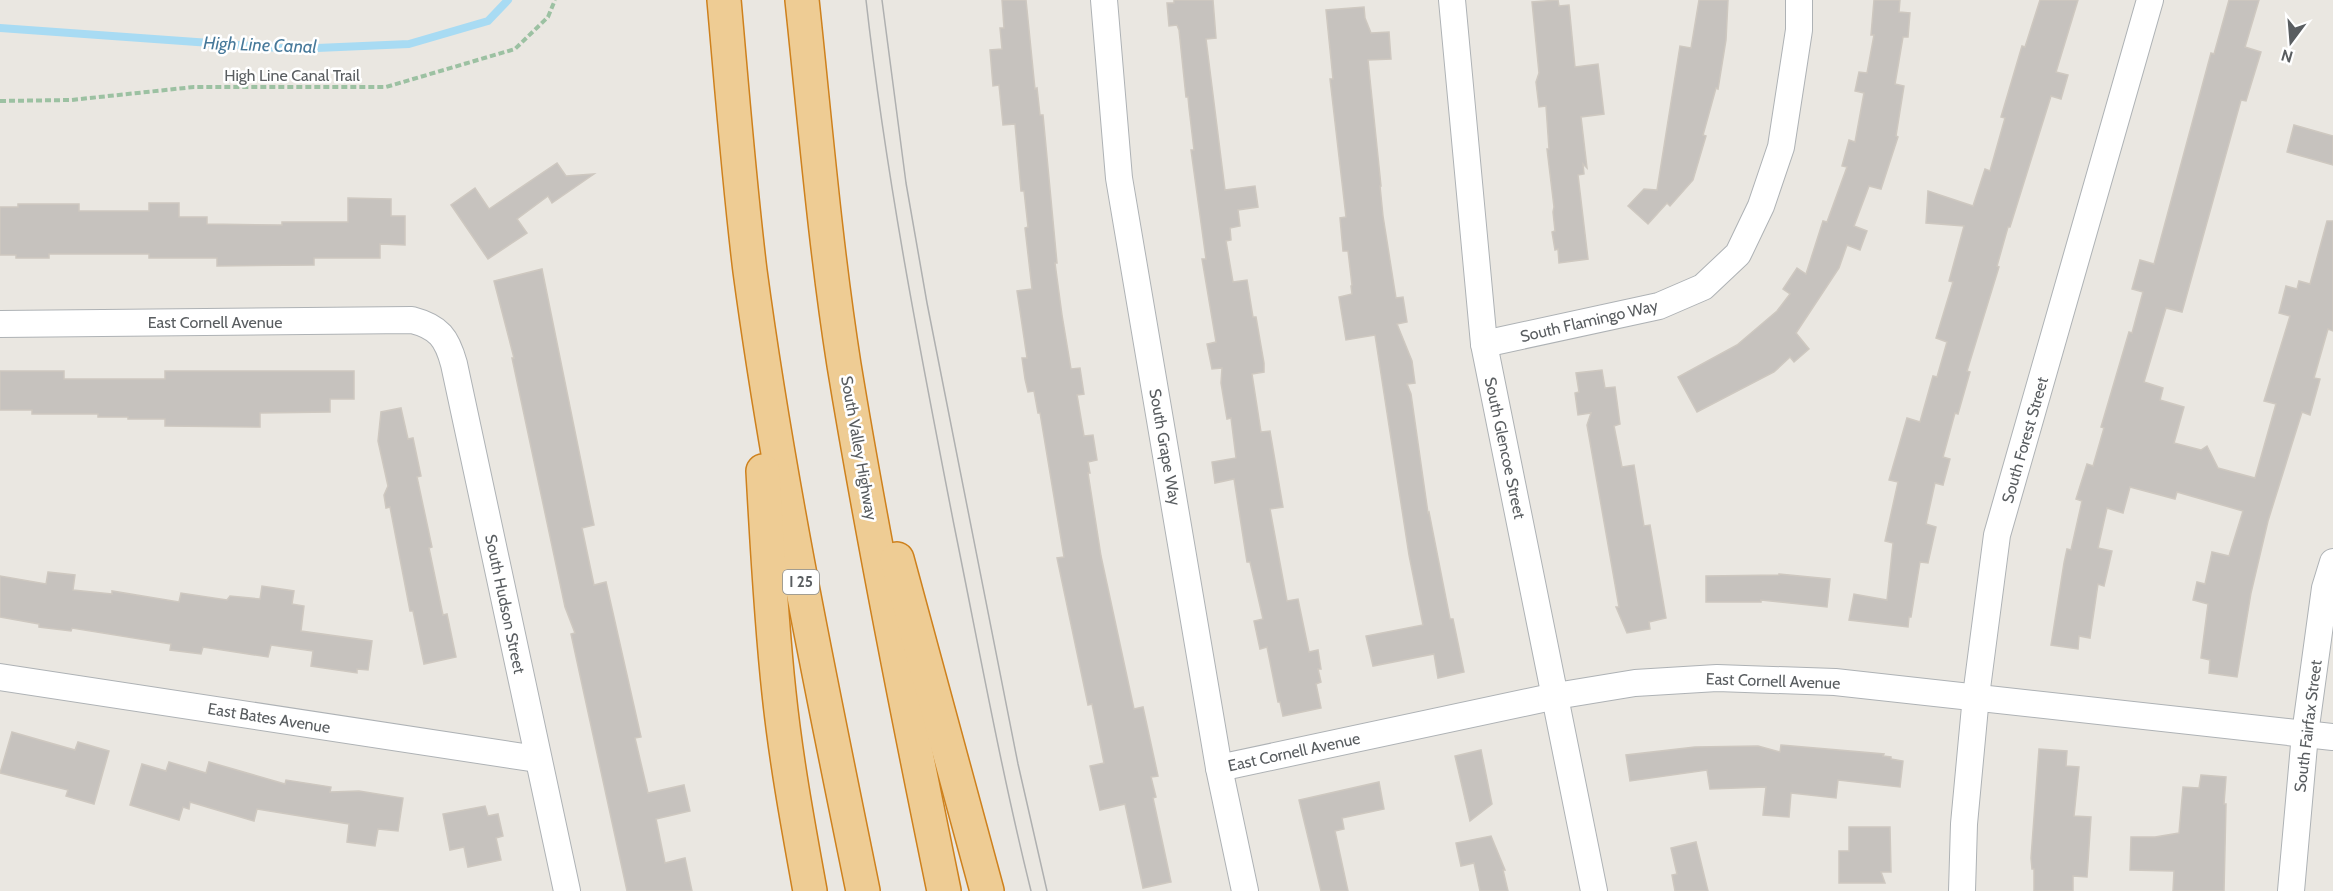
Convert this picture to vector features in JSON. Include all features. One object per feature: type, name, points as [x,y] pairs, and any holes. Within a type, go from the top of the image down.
[{"type":"highway","name":"I 25","points":[[724,0],[735,137],[751,272],[789,518],[863,891]]},
{"type":"highway","name":"South Valley Highway","points":[[802,0],[844,364],[887,611],[944,891]]},
{"type":"highway","points":[[751,272],[771,608],[791,783],[810,891]]},
{"type":"highway","points":[[844,364],[987,891]]},
{"type":"street","name":"South Grape Way","points":[[1104,0],[1119,178],[1219,768],[1245,891]]},
{"type":"street","name":"South Glencoe Street","points":[[1452,0],[1484,344],[1594,891]]},
{"type":"street","name":"South Flamingo Way","points":[[1484,344],[1659,306],[1703,288],[1738,254],[1761,206],[1781,147],[1799,30],[1799,0]]},
{"type":"street","name":"South Forest Street","points":[[1962,891],[1964,824],[1976,696],[1997,535],[2150,0]]},
{"type":"street","name":"East Cornell Avenue","points":[[0,324],[412,320],[429,324]]},
{"type":"street","name":"South Hudson Street","points":[[429,324],[442,335],[450,348],[454,364],[567,891]]},
{"type":"street","name":"South Fairfax Street","points":[[2291,891],[2305,734],[2325,588],[2333,562]]},
{"type":"street","name":"East Bates Avenue","points":[[0,677],[537,759]]},
{"type":"street","name":"East Cornell Avenue","points":[[1219,768],[1556,696],[1635,683],[1717,678],[1801,680],[1976,696],[2333,737]]},
{"type":"path","name":"High Line Canal Trail","points":[[0,101],[71,100],[194,87],[386,87],[515,49],[548,17],[555,0]]},
{"type":"building","points":[[1002,0],[1026,0],[1035,89],[1037,88],[1040,115],[1043,115],[1057,263],[1055,263],[1062,315],[1071,369],[1080,368],[1084,394],[1077,395],[1084,436],[1093,435],[1097,460],[1088,462],[1090,473],[1088,473],[1101,556],[1134,709],[1143,707],[1158,776],[1151,777],[1156,797],[1153,798],[1171,882],[1143,888],[1125,804],[1100,810],[1090,766],[1104,763],[1092,704],[1088,705],[1057,558],[1064,557],[1040,413],[1038,413],[1034,391],[1028,392],[1025,379],[1022,358],[1027,358],[1017,291],[1032,289],[1025,228],[1028,227],[1024,191],[1021,191],[1015,124],[1003,125],[999,85],[993,86],[990,50],[1002,49],[1000,28],[1004,28]]},
{"type":"building","points":[[1174,0],[1213,0],[1216,38],[1206,39],[1225,190],[1255,186],[1258,207],[1238,210],[1240,226],[1230,228],[1231,240],[1226,241],[1233,282],[1247,280],[1264,363],[1264,372],[1252,374],[1261,432],[1270,431],[1283,507],[1270,509],[1287,601],[1298,599],[1309,652],[1318,650],[1321,669],[1318,669],[1321,682],[1316,684],[1321,708],[1283,716],[1267,647],[1260,649],[1254,621],[1263,619],[1250,562],[1247,562],[1234,479],[1215,483],[1212,462],[1236,458],[1231,418],[1227,419],[1221,383],[1222,368],[1212,369],[1207,344],[1216,342],[1202,259],[1206,259],[1191,150],[1194,150],[1179,30],[1177,25],[1169,26],[1167,3],[1174,3]]},
{"type":"building","points":[[1558,0],[1559,6],[1569,5],[1575,67],[1598,64],[1604,114],[1581,117],[1587,168],[1583,164],[1584,174],[1578,175],[1588,259],[1559,263],[1558,249],[1555,250],[1552,232],[1555,231],[1554,207],[1547,149],[1549,149],[1546,106],[1539,107],[1536,82],[1539,73],[1532,2]]},
{"type":"building","points":[[1699,0],[1728,0],[1726,40],[1718,89],[1716,88],[1703,135],[1706,136],[1693,180],[1670,206],[1667,203],[1648,224],[1628,206],[1644,189],[1657,190],[1680,46],[1691,48]]},
{"type":"building","points":[[1874,0],[1900,0],[1899,12],[1910,13],[1908,37],[1903,37],[1895,84],[1904,86],[1896,136],[1898,137],[1881,189],[1869,186],[1854,226],[1867,231],[1860,250],[1847,245],[1839,268],[1796,333],[1809,349],[1794,362],[1790,357],[1774,372],[1697,412],[1678,377],[1737,345],[1777,311],[1790,294],[1783,289],[1797,268],[1806,274],[1823,221],[1827,222],[1847,167],[1842,166],[1849,140],[1855,142],[1864,93],[1855,91],[1859,72],[1867,73],[1874,35],[1871,35]]},
{"type":"building","points":[[2040,0],[2078,0],[2056,72],[2068,75],[2061,99],[2051,96],[2010,227],[2008,227],[1997,266],[1999,267],[1967,371],[1970,372],[1958,414],[1955,413],[1943,457],[1950,459],[1943,485],[1935,483],[1926,524],[1936,527],[1928,563],[1920,562],[1908,627],[1849,620],[1854,594],[1887,600],[1893,543],[1885,541],[1898,482],[1889,480],[1907,418],[1920,422],[1933,376],[1937,377],[1947,342],[1936,338],[1953,282],[1949,281],[1964,226],[1926,223],[1928,191],[1973,206],[1985,169],[1990,171],[2005,118],[2001,117],[2022,46],[2025,47]]},
{"type":"building","points":[[2229,0],[2259,0],[2245,47],[2261,52],[2246,101],[2241,100],[2182,312],[2166,308],[2144,382],[2163,388],[2160,400],[2184,407],[2174,443],[2201,450],[2207,446],[2218,468],[2255,478],[2276,404],[2264,401],[2290,316],[2279,313],[2286,286],[2297,289],[2299,281],[2310,284],[2327,221],[2333,221],[2333,331],[2328,329],[2314,378],[2320,379],[2310,415],[2302,412],[2268,521],[2251,593],[2237,677],[2209,673],[2210,660],[2201,658],[2208,604],[2193,600],[2197,582],[2205,584],[2212,552],[2229,556],[2243,511],[2177,492],[2175,499],[2130,487],[2123,513],[2107,508],[2098,548],[2112,551],[2104,586],[2098,584],[2090,638],[2079,636],[2078,649],[2051,645],[2067,549],[2071,550],[2082,501],[2076,499],[2087,464],[2093,466],[2104,428],[2101,427],[2143,292],[2132,289],[2140,260],[2154,264],[2211,53],[2214,54]]},
{"type":"building","points":[[1364,7],[1365,18],[1371,33],[1389,32],[1391,59],[1368,60],[1383,216],[1396,298],[1403,297],[1407,322],[1397,324],[1412,361],[1415,383],[1407,384],[1411,394],[1428,513],[1450,619],[1453,619],[1464,672],[1438,678],[1434,654],[1373,666],[1366,636],[1423,625],[1409,555],[1375,335],[1346,340],[1339,297],[1352,294],[1352,285],[1348,251],[1343,251],[1340,218],[1346,217],[1330,79],[1333,79],[1326,10]]},
{"type":"building","points":[[2294,125],[2333,136],[2333,165],[2287,152]]},
{"type":"building","points":[[557,163],[566,176],[594,174],[552,203],[548,196],[517,219],[527,233],[488,259],[451,205],[475,188],[489,209]]},
{"type":"building","points":[[348,198],[391,199],[391,216],[405,216],[405,245],[380,244],[380,258],[314,258],[314,265],[217,266],[217,258],[149,258],[149,254],[49,254],[49,258],[16,258],[16,255],[0,255],[0,207],[18,207],[18,204],[79,204],[79,211],[149,211],[149,203],[179,203],[179,217],[207,217],[207,224],[282,225],[282,222],[348,222]]},
{"type":"building","points":[[542,269],[594,525],[582,528],[594,585],[606,582],[641,737],[635,738],[648,793],[684,785],[690,811],[656,819],[665,863],[685,858],[692,891],[627,891],[571,634],[575,633],[565,607],[512,358],[514,358],[494,281]]},
{"type":"building","points":[[1602,370],[1605,388],[1615,387],[1620,424],[1614,426],[1622,467],[1634,465],[1644,526],[1650,525],[1666,618],[1649,622],[1650,629],[1627,633],[1616,607],[1619,607],[1587,425],[1591,413],[1578,415],[1575,393],[1579,392],[1576,373]]},
{"type":"building","points":[[0,371],[64,371],[64,379],[165,379],[165,371],[354,371],[354,399],[330,399],[330,412],[260,413],[260,427],[165,426],[165,419],[98,417],[98,414],[32,414],[32,410],[0,410]]},
{"type":"building","points":[[401,408],[408,439],[413,438],[421,476],[417,477],[432,547],[429,548],[443,615],[447,614],[456,657],[424,664],[413,611],[410,611],[390,507],[386,508],[384,495],[388,486],[378,441],[381,412]]},
{"type":"building","points":[[48,572],[75,575],[73,590],[112,594],[112,591],[179,602],[181,593],[227,600],[230,596],[260,599],[262,586],[294,591],[292,604],[304,606],[301,631],[372,641],[368,670],[357,669],[357,673],[311,666],[313,651],[271,645],[268,657],[203,647],[201,654],[170,650],[171,644],[72,628],[71,631],[39,627],[39,624],[0,617],[0,576],[46,584]]},
{"type":"building","points":[[1779,574],[1830,579],[1827,607],[1761,600],[1761,602],[1706,602],[1706,576]]},
{"type":"building","points":[[12,732],[75,750],[78,742],[109,751],[94,804],[66,796],[68,790],[0,773]]},
{"type":"building","points":[[1781,745],[1884,754],[1883,756],[1891,757],[1891,759],[1903,761],[1900,787],[1838,780],[1836,798],[1791,793],[1789,817],[1763,815],[1766,787],[1710,789],[1707,770],[1630,781],[1626,755],[1695,747],[1758,746],[1780,752]]},
{"type":"building","points":[[2039,749],[2067,751],[2066,766],[2079,767],[2074,816],[2091,817],[2087,877],[2073,876],[2073,891],[2034,891],[2034,869],[2032,869],[2031,858]]},
{"type":"building","points":[[1481,750],[1492,804],[1470,821],[1455,756]]},
{"type":"building","points":[[169,762],[206,773],[209,762],[285,784],[286,780],[331,787],[330,792],[359,791],[403,798],[398,831],[378,829],[375,846],[347,842],[349,824],[257,809],[254,821],[190,802],[189,809],[183,807],[179,820],[130,805],[142,764],[166,771]]},
{"type":"building","points":[[2201,775],[2226,777],[2224,891],[2173,891],[2174,871],[2130,870],[2131,837],[2155,837],[2179,833],[2183,787],[2199,788]]},
{"type":"building","points":[[1379,782],[1384,809],[1342,818],[1344,829],[1335,831],[1348,891],[1321,891],[1299,800]]},
{"type":"building","points":[[485,806],[488,816],[498,814],[503,836],[496,838],[501,860],[468,867],[464,847],[450,850],[443,814]]},
{"type":"building","points":[[1849,827],[1890,827],[1891,872],[1881,872],[1885,883],[1839,883],[1839,851],[1849,851]]},
{"type":"building","points":[[1491,836],[1505,870],[1503,870],[1508,891],[1480,891],[1474,863],[1461,866],[1456,843]]},
{"type":"building","points":[[1696,842],[1708,891],[1675,891],[1672,875],[1677,874],[1671,848]]},
{"type":"waterway","name":"High Line Canal","points":[[0,28],[294,49],[409,44],[488,21],[508,0]]},
{"type":"tram line","points":[[866,0],[883,132],[916,329],[991,709],[1031,891]]},
{"type":"tram line","points":[[882,0],[906,183],[927,303],[1018,764],[1047,891]]}]
